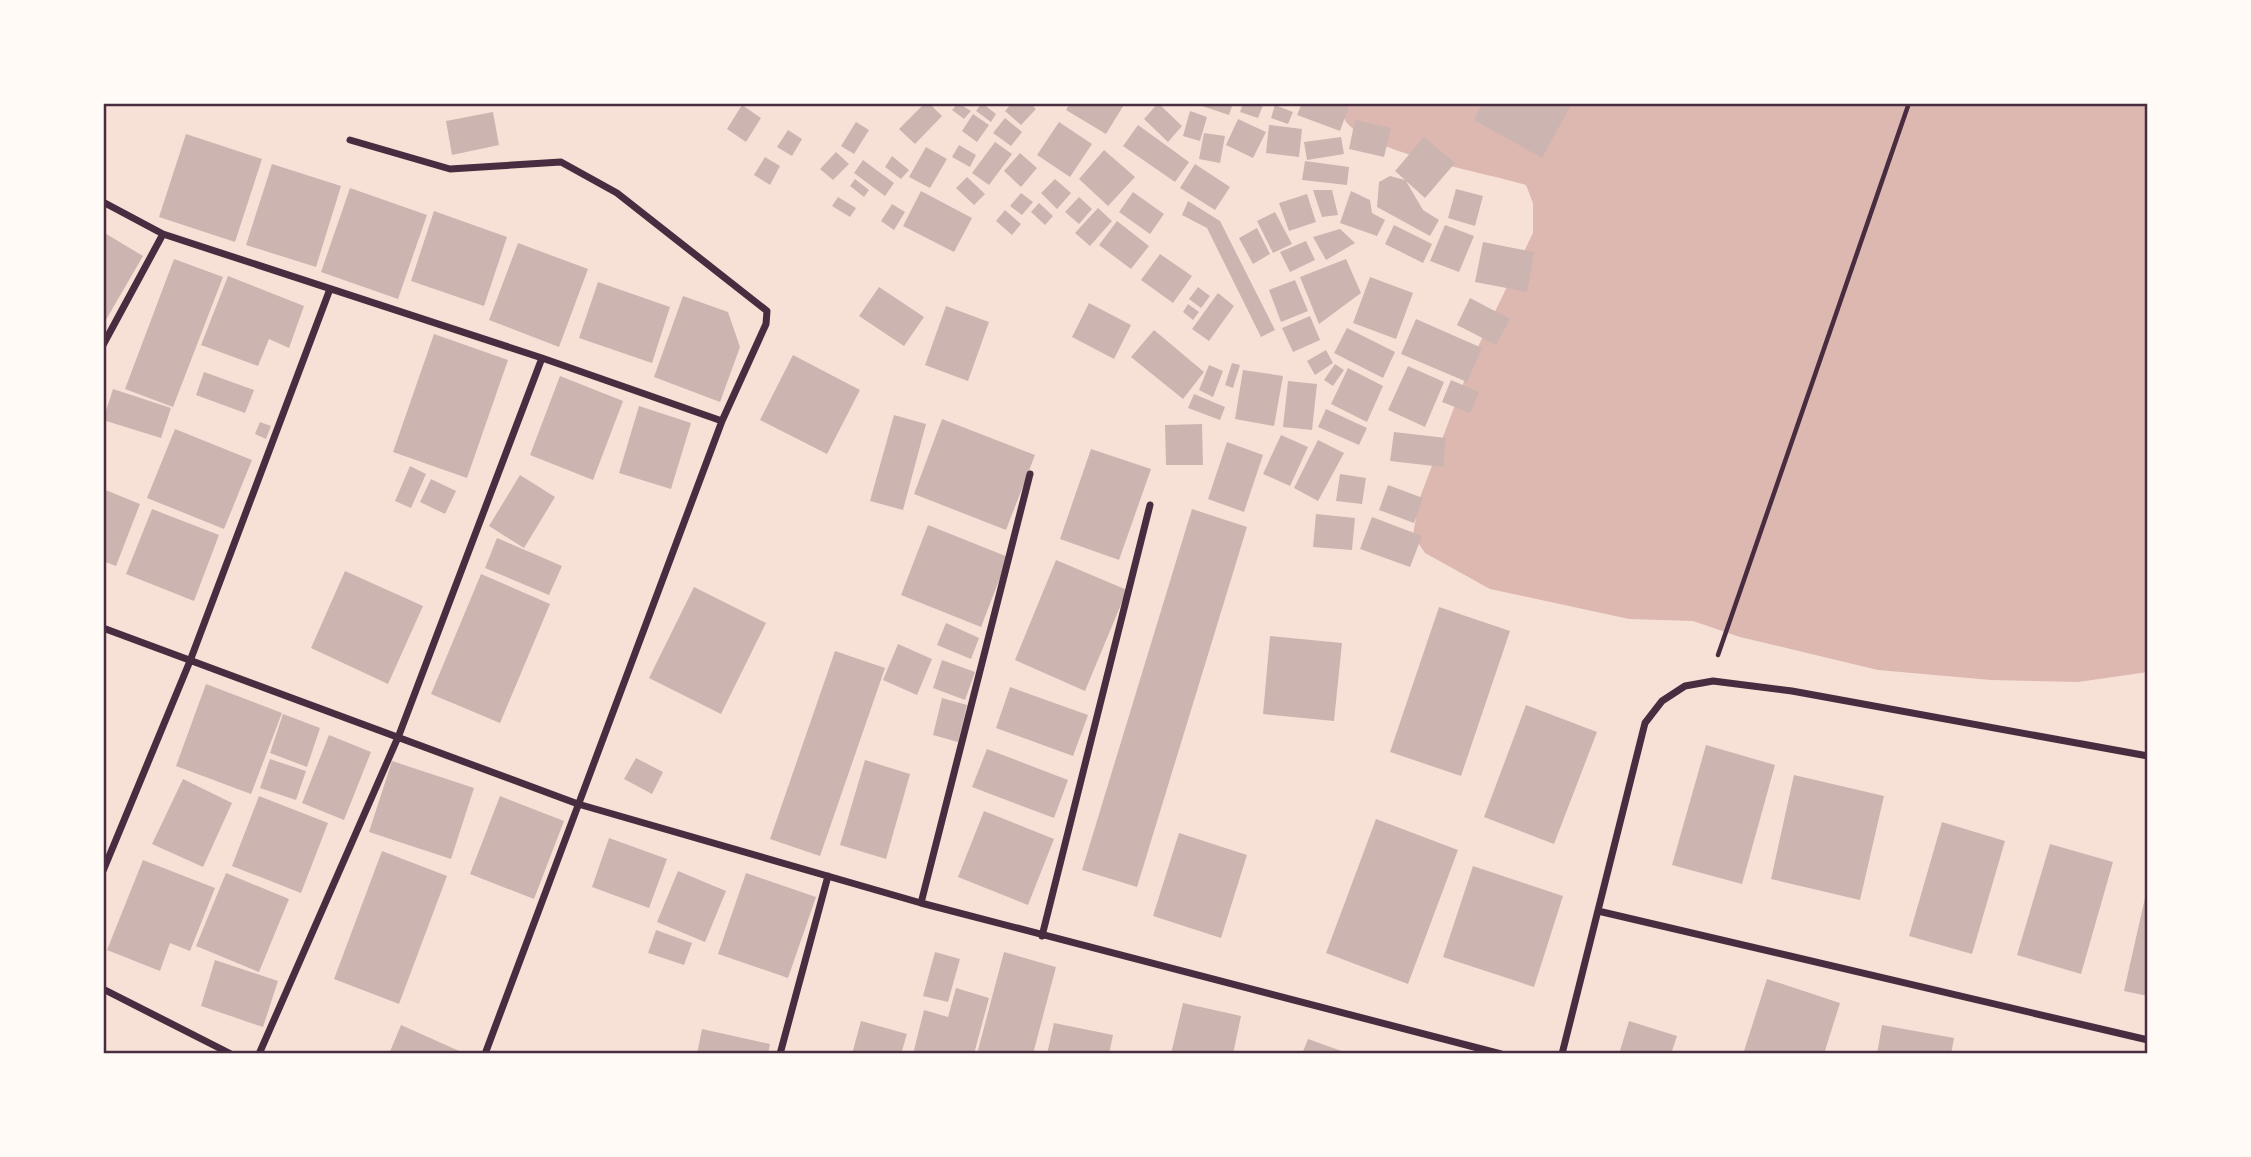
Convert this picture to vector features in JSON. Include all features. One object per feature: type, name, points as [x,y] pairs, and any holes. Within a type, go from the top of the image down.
[{"type":"street","points":[[350,140],[450,169],[561,162],[617,193],[767,311],[766,324],[722,421],[485,1054]]},
{"type":"street","points":[[103,202],[163,234],[542,358],[722,421]]},
{"type":"street","points":[[103,345],[163,234]]},
{"type":"street","points":[[103,871],[190,661],[330,289]]},
{"type":"street","points":[[259,1054],[399,735],[542,358]]},
{"type":"street","points":[[921,903],[1030,474]]},
{"type":"street","points":[[1042,936],[1150,505]]},
{"type":"street","points":[[103,628],[399,735],[578,804],[1042,936],[1501,1054]]},
{"type":"street","points":[[1563,1054],[1645,723],[1662,701],[1685,686],[1713,681],[1792,691],[2148,756]]},
{"type":"street","points":[[780,1054],[828,876]]},
{"type":"street","points":[[1598,911],[2148,1040]]},
{"type":"street","points":[[103,989],[231,1054]]},
{"type":"path","points":[[1718,655],[1909,103]]},
{"type":"shaded area","points":[[1340,103],[2148,103],[2148,672],[2078,682],[1991,680],[1878,670],[1740,637],[1693,621],[1629,619],[1490,589],[1425,553],[1413,535],[1419,500],[1474,355],[1533,233],[1533,203],[1526,185],[1430,161],[1380,144],[1360,134],[1346,121]]},
{"type":"building","points":[[925,103],[929,103],[942,116],[915,144],[899,129]]},
{"type":"building","points":[[958,103],[971,111],[964,119],[952,110]]},
{"type":"building","points":[[982,103],[996,114],[991,122],[976,111]]},
{"type":"building","points":[[1012,103],[1030,103],[1036,109],[1021,125],[1005,111]]},
{"type":"building","points":[[1070,103],[1125,103],[1106,134],[1066,110]]},
{"type":"building","points":[[1158,103],[1182,126],[1168,142],[1144,119]]},
{"type":"building","points":[[1193,103],[1233,103],[1229,115]]},
{"type":"building","points":[[1243,103],[1263,105],[1258,118],[1240,112]]},
{"type":"building","points":[[1302,103],[1350,103],[1340,131],[1297,115]]},
{"type":"building","points":[[1483,103],[1572,103],[1542,158],[1474,120]]},
{"type":"building","points":[[742,105],[761,118],[746,142],[727,129]]},
{"type":"building","points":[[1275,105],[1293,112],[1288,124],[1271,118]]},
{"type":"building","points":[[1190,111],[1207,117],[1200,141],[1183,136]]},
{"type":"building","points":[[493,112],[499,145],[452,155],[446,121]]},
{"type":"building","points":[[973,114],[989,125],[977,142],[962,131]]},
{"type":"building","points":[[1005,118],[1022,132],[1011,146],[993,133]]},
{"type":"building","points":[[1238,119],[1266,132],[1253,158],[1226,145]]},
{"type":"building","points":[[1355,120],[1391,128],[1384,157],[1349,149]]},
{"type":"building","points":[[856,122],[869,130],[854,154],[841,146]]},
{"type":"building","points":[[1059,122],[1092,144],[1070,177],[1037,155]]},
{"type":"building","points":[[1138,125],[1189,162],[1175,182],[1123,146]]},
{"type":"building","points":[[1269,125],[1302,129],[1299,157],[1266,153]]},
{"type":"building","points":[[788,130],[802,139],[792,156],[777,147]]},
{"type":"building","points":[[1204,133],[1225,136],[1220,163],[1199,159]]},
{"type":"building","points":[[186,134],[262,159],[235,242],[159,217]]},
{"type":"building","points":[[1341,137],[1344,154],[1307,160],[1304,142]]},
{"type":"building","points":[[1424,137],[1455,163],[1425,198],[1406,181],[1423,210],[1439,220],[1430,236],[1377,207],[1379,182],[1390,176],[1405,180],[1395,171]]},
{"type":"building","points":[[995,142],[1012,154],[989,185],[972,173]]},
{"type":"building","points":[[959,145],[976,155],[970,167],[952,157]]},
{"type":"building","points":[[926,147],[947,159],[930,188],[909,177]]},
{"type":"building","points":[[1104,150],[1135,177],[1108,206],[1079,179]]},
{"type":"building","points":[[836,152],[849,164],[833,180],[820,169]]},
{"type":"building","points":[[1020,153],[1037,168],[1021,187],[1004,171]]},
{"type":"building","points":[[892,156],[909,170],[901,179],[885,167]]},
{"type":"building","points":[[765,157],[780,166],[770,185],[754,175]]},
{"type":"building","points":[[863,160],[894,183],[885,196],[854,173]]},
{"type":"building","points":[[1305,161],[1349,167],[1347,185],[1302,180]]},
{"type":"building","points":[[272,164],[341,186],[316,267],[246,245]]},
{"type":"building","points":[[1195,164],[1230,187],[1215,210],[1180,188]]},
{"type":"building","points":[[967,177],[985,194],[974,205],[956,188]]},
{"type":"building","points":[[855,179],[869,190],[864,197],[850,186]]},
{"type":"building","points":[[1055,179],[1071,193],[1057,209],[1041,193]]},
{"type":"building","points":[[350,188],[427,215],[398,299],[321,272]]},
{"type":"building","points":[[1456,189],[1483,196],[1475,226],[1448,218]]},
{"type":"building","points":[[1313,190],[1332,190],[1338,215],[1322,217]]},
{"type":"building","points":[[921,191],[972,218],[954,252],[903,226]]},
{"type":"building","points":[[1351,191],[1370,200],[1372,213],[1385,220],[1377,236],[1340,223]]},
{"type":"building","points":[[1133,192],[1164,214],[1150,234],[1119,212]]},
{"type":"building","points":[[1021,193],[1033,202],[1022,215],[1010,206]]},
{"type":"building","points":[[1307,194],[1316,222],[1289,231],[1279,203]]},
{"type":"building","points":[[838,197],[856,208],[850,217],[832,206]]},
{"type":"building","points":[[1079,197],[1092,209],[1079,224],[1065,212]]},
{"type":"building","points":[[1188,201],[1220,221],[1275,330],[1261,337],[1207,228],[1182,215]]},
{"type":"building","points":[[1039,203],[1053,216],[1045,225],[1031,212]]},
{"type":"building","points":[[892,204],[905,212],[894,230],[881,221]]},
{"type":"building","points":[[1098,208],[1112,221],[1090,246],[1075,233]]},
{"type":"building","points":[[1005,210],[1021,224],[1012,235],[996,221]]},
{"type":"building","points":[[434,211],[507,237],[484,306],[411,281]]},
{"type":"building","points":[[1275,212],[1292,244],[1273,253],[1257,221]]},
{"type":"building","points":[[1117,221],[1149,246],[1131,269],[1099,245]]},
{"type":"building","points":[[1394,225],[1432,244],[1423,263],[1385,244]]},
{"type":"building","points":[[1445,225],[1474,236],[1459,272],[1430,261]]},
{"type":"building","points":[[1257,228],[1270,254],[1253,264],[1239,238]]},
{"type":"building","points":[[1340,229],[1355,243],[1326,260],[1313,237]]},
{"type":"building","points":[[103,232],[143,256],[103,325]]},
{"type":"building","points":[[1306,241],[1315,260],[1290,272],[1280,252]]},
{"type":"building","points":[[1483,242],[1534,252],[1527,292],[1475,282]]},
{"type":"building","points":[[518,243],[588,269],[559,347],[489,320]]},
{"type":"building","points":[[1160,254],[1192,276],[1173,303],[1141,280]]},
{"type":"building","points":[[174,259],[223,277],[173,407],[125,389]]},
{"type":"building","points":[[1346,259],[1361,293],[1319,324],[1300,277]]},
{"type":"building","points":[[228,276],[304,306],[289,348],[269,339],[258,366],[201,345]]},
{"type":"building","points":[[1370,277],[1413,293],[1396,339],[1353,323]]},
{"type":"building","points":[[1295,280],[1308,311],[1281,322],[1269,290]]},
{"type":"building","points":[[598,282],[670,307],[652,363],[579,338]]},
{"type":"building","points":[[879,287],[924,317],[904,346],[859,316]]},
{"type":"building","points":[[1198,287],[1210,296],[1201,308],[1189,299]]},
{"type":"building","points":[[1218,293],[1234,306],[1209,341],[1192,329]]},
{"type":"building","points":[[683,296],[728,312],[740,347],[720,402],[654,377]]},
{"type":"building","points":[[1470,298],[1510,319],[1496,345],[1457,325]]},
{"type":"building","points":[[1089,303],[1131,325],[1114,359],[1072,337]]},
{"type":"building","points":[[1188,304],[1199,312],[1193,320],[1183,312]]},
{"type":"building","points":[[946,306],[989,322],[968,381],[925,365]]},
{"type":"building","points":[[1310,316],[1320,340],[1293,352],[1282,328]]},
{"type":"building","points":[[1416,319],[1482,348],[1467,382],[1401,354]]},
{"type":"building","points":[[1347,328],[1395,352],[1383,378],[1334,353]]},
{"type":"building","points":[[1154,330],[1204,372],[1183,399],[1131,357]]},
{"type":"building","points":[[434,334],[508,360],[467,478],[393,452]]},
{"type":"building","points":[[1326,350],[1333,363],[1315,375],[1307,361]]},
{"type":"building","points":[[793,355],[860,390],[827,454],[760,420]]},
{"type":"building","points":[[1232,363],[1240,365],[1233,388],[1225,385]]},
{"type":"building","points":[[1335,364],[1344,370],[1333,386],[1324,380]]},
{"type":"building","points":[[1209,365],[1223,371],[1213,397],[1199,390]]},
{"type":"building","points":[[1408,366],[1444,382],[1425,427],[1388,410]]},
{"type":"building","points":[[1348,368],[1383,386],[1367,422],[1331,404]]},
{"type":"building","points":[[1243,370],[1283,376],[1274,426],[1235,419]]},
{"type":"building","points":[[204,372],[254,390],[245,413],[196,395]]},
{"type":"building","points":[[560,376],[623,401],[593,480],[530,455]]},
{"type":"building","points":[[1451,380],[1479,392],[1470,413],[1442,402]]},
{"type":"building","points":[[1288,381],[1317,384],[1312,430],[1283,427]]},
{"type":"building","points":[[113,389],[171,408],[161,438],[103,420]]},
{"type":"building","points":[[1194,394],[1225,407],[1220,420],[1188,408]]},
{"type":"building","points":[[639,406],[691,423],[671,489],[619,473]]},
{"type":"building","points":[[1326,409],[1367,428],[1359,445],[1318,427]]},
{"type":"building","points":[[894,415],[926,424],[903,510],[870,501]]},
{"type":"building","points":[[942,419],[1035,455],[1006,530],[914,494]]},
{"type":"building","points":[[260,422],[271,426],[266,439],[255,434]]},
{"type":"building","points":[[1202,424],[1203,465],[1166,465],[1165,425]]},
{"type":"building","points":[[175,429],[252,460],[224,529],[147,498]]},
{"type":"building","points":[[1394,432],[1446,438],[1443,467],[1390,461]]},
{"type":"building","points":[[1281,435],[1308,447],[1290,486],[1263,474]]},
{"type":"building","points":[[1318,440],[1344,453],[1318,501],[1294,488]]},
{"type":"building","points":[[1227,442],[1263,455],[1244,512],[1208,499]]},
{"type":"building","points":[[1091,449],[1151,469],[1119,560],[1060,539]]},
{"type":"building","points":[[410,466],[426,474],[411,508],[395,501]]},
{"type":"building","points":[[1340,474],[1366,478],[1362,504],[1336,501]]},
{"type":"building","points":[[520,475],[555,497],[524,548],[489,526]]},
{"type":"building","points":[[431,479],[456,491],[445,514],[420,502]]},
{"type":"building","points":[[1388,485],[1423,498],[1414,523],[1379,510]]},
{"type":"building","points":[[103,489],[140,504],[116,566],[103,561]]},
{"type":"building","points":[[152,509],[219,535],[194,601],[126,574]]},
{"type":"building","points":[[1192,509],[1247,527],[1137,887],[1082,870]]},
{"type":"building","points":[[1316,514],[1355,518],[1352,550],[1313,547]]},
{"type":"building","points":[[1372,517],[1422,536],[1410,567],[1360,549]]},
{"type":"building","points":[[928,525],[1008,557],[981,627],[901,595]]},
{"type":"building","points":[[497,538],[562,566],[549,595],[485,568]]},
{"type":"building","points":[[1056,560],[1127,590],[1085,691],[1015,660]]},
{"type":"building","points":[[345,571],[423,606],[388,684],[311,648]]},
{"type":"building","points":[[481,574],[550,604],[500,723],[431,694]]},
{"type":"building","points":[[694,587],[766,623],[721,714],[649,678]]},
{"type":"building","points":[[1439,607],[1510,631],[1461,776],[1390,752]]},
{"type":"building","points":[[946,623],[979,638],[971,659],[937,645]]},
{"type":"building","points":[[1270,636],[1342,643],[1334,721],[1263,714]]},
{"type":"building","points":[[898,644],[932,659],[917,695],[883,680]]},
{"type":"building","points":[[835,651],[885,668],[820,856],[770,839]]},
{"type":"building","points":[[942,660],[975,672],[965,700],[933,688]]},
{"type":"building","points":[[206,684],[282,713],[251,794],[176,766]]},
{"type":"building","points":[[1010,687],[1088,715],[1073,756],[996,728]]},
{"type":"building","points":[[942,698],[967,705],[958,742],[933,735]]},
{"type":"building","points":[[1526,705],[1597,732],[1554,844],[1484,817]]},
{"type":"building","points":[[283,714],[320,728],[307,767],[270,753]]},
{"type":"building","points":[[329,735],[371,752],[344,820],[302,803]]},
{"type":"building","points":[[1706,745],[1775,765],[1742,884],[1672,865]]},
{"type":"building","points":[[987,749],[1068,780],[1054,818],[972,787]]},
{"type":"building","points":[[636,758],[663,772],[652,794],[624,779]]},
{"type":"building","points":[[270,759],[306,771],[296,800],[260,788]]},
{"type":"building","points":[[865,760],[910,774],[886,859],[840,845]]},
{"type":"building","points":[[392,761],[474,788],[451,859],[369,832]]},
{"type":"building","points":[[1794,775],[1884,796],[1860,900],[1771,879]]},
{"type":"building","points":[[183,779],[232,803],[203,867],[152,844]]},
{"type":"building","points":[[259,796],[328,823],[301,893],[232,866]]},
{"type":"building","points":[[500,796],[564,821],[534,899],[470,874]]},
{"type":"building","points":[[984,811],[1054,839],[1028,905],[958,877]]},
{"type":"building","points":[[1376,819],[1458,850],[1408,984],[1326,953]]},
{"type":"building","points":[[1942,822],[2005,841],[1972,954],[1909,936]]},
{"type":"building","points":[[1179,833],[1247,855],[1221,938],[1153,916]]},
{"type":"building","points":[[609,838],[667,859],[649,908],[592,887]]},
{"type":"building","points":[[2050,844],[2113,862],[2081,974],[2017,955]]},
{"type":"building","points":[[382,851],[447,876],[399,1004],[334,979]]},
{"type":"building","points":[[143,860],[215,888],[190,951],[170,943],[160,971],[107,950]]},
{"type":"building","points":[[1473,866],[1563,896],[1534,987],[1443,957]]},
{"type":"building","points":[[678,871],[726,891],[705,942],[657,922]]},
{"type":"building","points":[[226,873],[289,899],[259,972],[196,946]]},
{"type":"building","points":[[746,873],[816,897],[788,978],[718,954]]},
{"type":"building","points":[[2148,889],[2148,996],[2124,991]]},
{"type":"building","points":[[656,930],[692,943],[684,965],[648,953]]},
{"type":"building","points":[[935,952],[960,959],[948,1002],[923,996]]},
{"type":"building","points":[[1004,952],[1056,967],[1033,1054],[977,1054]]},
{"type":"building","points":[[215,960],[278,981],[263,1027],[201,1006]]},
{"type":"building","points":[[1767,979],[1840,1003],[1824,1054],[1744,1051]]},
{"type":"building","points":[[956,988],[989,998],[974,1054],[913,1054],[924,1010],[948,1017]]},
{"type":"building","points":[[1183,1003],[1241,1016],[1233,1054],[1171,1054]]},
{"type":"building","points":[[861,1021],[907,1034],[901,1054],[852,1054]]},
{"type":"building","points":[[1629,1021],[1677,1036],[1671,1054],[1619,1054]]},
{"type":"building","points":[[1054,1023],[1113,1035],[1109,1054],[1047,1054]]},
{"type":"building","points":[[401,1025],[466,1054],[389,1054]]},
{"type":"building","points":[[1882,1025],[1954,1038],[1951,1054],[1877,1054]]},
{"type":"building","points":[[702,1029],[770,1044],[768,1054],[697,1054]]},
{"type":"building","points":[[1308,1039],[1347,1053],[1347,1054],[1302,1054]]}]
